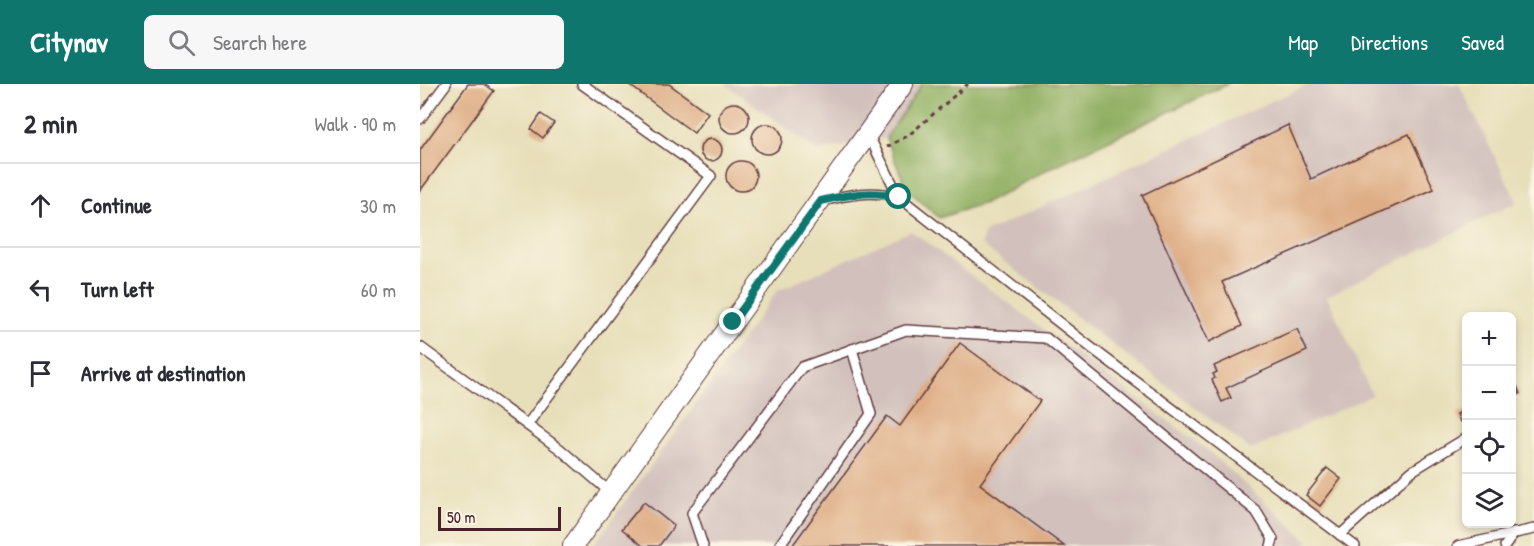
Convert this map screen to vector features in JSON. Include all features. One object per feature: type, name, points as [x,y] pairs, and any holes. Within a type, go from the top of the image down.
[{"type":"street","points":[[573,546],[821,201],[872,142],[903,84]]},
{"type":"lane","points":[[420,119],[446,84]]},
{"type":"lane","points":[[527,425],[711,176],[582,84]]},
{"type":"lane","points":[[872,142],[899,197]]},
{"type":"lane","points":[[821,201],[852,194],[879,192],[899,197],[1089,346],[1355,546]]},
{"type":"lane","points":[[703,546],[692,513],[802,367],[906,330],[1046,338],[1256,511],[1273,539],[1271,546]]},
{"type":"lane","points":[[420,347],[560,449],[611,493]]},
{"type":"lane","points":[[779,546],[871,414],[852,349]]},
{"type":"lane","points":[[1340,535],[1412,471],[1462,441]]},
{"type":"lane","points":[[1458,546],[1534,529]]},
{"type":"lane","points":[[1505,546],[1514,533]]},
{"type":"path","points":[[872,142],[894,145],[909,135],[968,84]]},
{"type":"shaded area","points":[[725,84],[922,84],[886,138],[818,151]]},
{"type":"shaded area","points":[[1310,84],[1459,84],[1517,202],[1327,296],[1372,395],[1251,450],[981,244],[984,233]]},
{"type":"shaded area","points":[[911,231],[1207,450],[1308,541],[1304,546],[593,546],[777,291]]},
{"type":"green space","points":[[922,84],[1228,84],[1046,170],[988,202],[939,218],[906,188],[886,138]]},
{"type":"building","points":[[468,84],[484,84],[494,91],[420,191],[420,150]]},
{"type":"building","points":[[628,84],[669,84],[708,113],[694,133]]},
{"type":"building","points":[[734,103],[740,104],[748,112],[748,124],[740,132],[734,133],[728,132],[720,124],[719,118],[720,112],[728,104]]},
{"type":"building","points":[[541,114],[554,123],[543,138],[531,129]]},
{"type":"building","points":[[767,124],[773,125],[781,133],[781,145],[773,153],[767,154],[761,153],[753,145],[752,139],[753,133],[761,125]]},
{"type":"building","points":[[1288,125],[1311,179],[1409,134],[1434,189],[1222,282],[1242,326],[1209,342],[1142,195]]},
{"type":"building","points":[[711,139],[719,142],[722,150],[719,158],[711,161],[703,158],[700,150],[703,142]]},
{"type":"building","points":[[741,161],[747,162],[755,170],[755,182],[747,190],[741,191],[735,190],[727,182],[726,176],[727,170],[735,162]]},
{"type":"building","points":[[1297,329],[1307,351],[1226,388],[1231,398],[1222,402],[1212,380],[1215,378],[1213,374],[1217,372],[1214,366]]},
{"type":"building","points":[[960,343],[1040,401],[980,484],[1064,546],[792,546],[887,416],[900,426]]},
{"type":"building","points":[[1516,387],[1520,394],[1516,396]]},
{"type":"building","points":[[1462,412],[1462,421],[1460,422],[1457,414]]},
{"type":"building","points":[[1327,468],[1341,479],[1320,506],[1306,495]]},
{"type":"building","points":[[644,502],[674,526],[659,546],[643,546],[622,529]]},
{"type":"route","points":[[733,322],[821,201],[852,194],[879,192],[899,197]]}]
